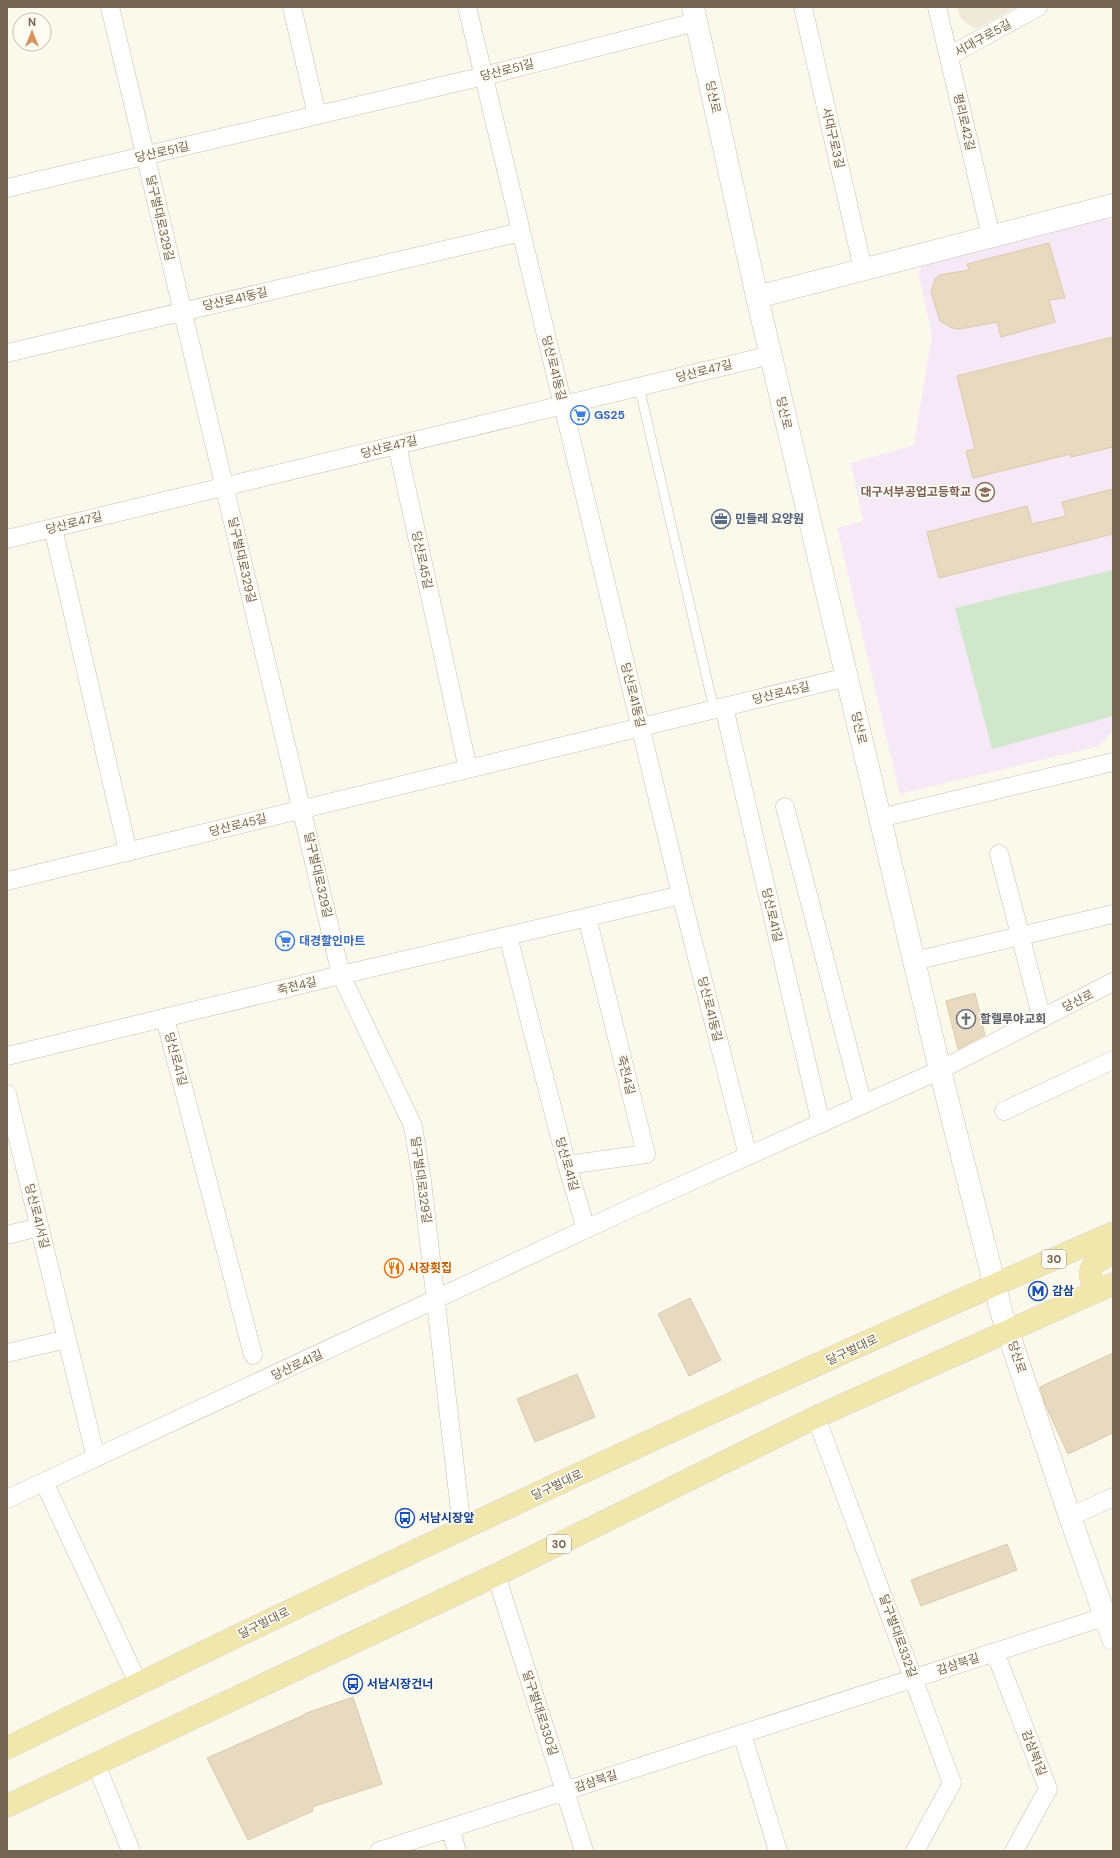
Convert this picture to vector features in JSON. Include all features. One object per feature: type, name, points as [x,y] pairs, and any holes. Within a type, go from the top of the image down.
[{"type":"main road","name":"당산로","points":[[695,14],[757,297],[880,818],[940,1070],[995,1284],[1008,1330],[1070,1517],[1109,1615],[1113,1639]]},
{"type":"main road","points":[[757,297],[1113,205]]},
{"type":"main road","name":"달구벌대로","points":[[7,1748],[138,1683],[462,1529],[995,1284],[1113,1233]]},
{"type":"main road","points":[[1105,1287],[1090,1278],[1090,1270],[1096,1261],[1113,1253]]},
{"type":"main road","name":"30","points":[[7,1806],[496,1575],[816,1417],[1105,1287]]},
{"type":"street","name":"달구벌대로329길","points":[[110,7],[341,975],[414,1126],[422,1181],[462,1529]]},
{"type":"street","points":[[292,7],[317,115]]},
{"type":"street","name":"당산로41동길","points":[[467,7],[681,895],[748,1156]]},
{"type":"street","name":"서대구로3길","points":[[803,7],[863,270]]},
{"type":"street","name":"평리로42길","points":[[937,7],[991,236]]},
{"type":"street","name":"서대구로5길","points":[[949,56],[1038,7]]},
{"type":"street","name":"당산로51길","points":[[7,188],[484,76],[695,14]]},
{"type":"street","name":"당산로41동길","points":[[183,312],[521,232]]},
{"type":"street","points":[[7,353],[183,312]]},
{"type":"street","name":"당산로47길","points":[[7,539],[771,354]]},
{"type":"street","name":"당산로45길","points":[[397,445],[468,769]]},
{"type":"street","points":[[53,528],[128,852]]},
{"type":"street","name":"당산로45길","points":[[7,881],[847,677]]},
{"type":"street","name":"당산로41길","points":[[719,708],[821,1124]]},
{"type":"street","points":[[880,818],[1113,762]]},
{"type":"street","points":[[785,807],[863,1105]]},
{"type":"street","points":[[998,854],[1042,1018]]},
{"type":"street","name":"죽전4길","points":[[7,1056],[681,895]]},
{"type":"street","points":[[914,961],[1113,914]]},
{"type":"street","name":"죽전4길","points":[[567,1165],[646,1154],[587,917]]},
{"type":"street","name":"당산로41길","points":[[508,936],[567,1165],[586,1229]]},
{"type":"street","name":"당산로","points":[[940,1070],[1113,982]]},
{"type":"street","name":"당산로41길","points":[[165,1018],[253,1355]]},
{"type":"street","points":[[1004,1111],[1113,1060]]},
{"type":"street","name":"당산로41길","points":[[7,1499],[248,1388],[629,1209],[940,1070]]},
{"type":"street","name":"당산로41서길","points":[[7,1094],[96,1458]]},
{"type":"street","points":[[7,1235],[39,1227]]},
{"type":"street","points":[[7,1353],[66,1339]]},
{"type":"street","name":"달구벌대로332길","points":[[816,1417],[952,1783],[915,1851]]},
{"type":"street","points":[[44,1482],[138,1683]]},
{"type":"street","points":[[1070,1517],[1113,1497]]},
{"type":"street","name":"달구벌대로330길","points":[[496,1575],[584,1851]]},
{"type":"street","name":"감삼북길","points":[[383,1850],[1109,1615]]},
{"type":"street","name":"감삼북1길","points":[[995,1652],[1048,1789],[1014,1851]]},
{"type":"street","points":[[742,1734],[778,1851]]},
{"type":"street","points":[[96,1764],[130,1851]]},
{"type":"street","points":[[450,1828],[457,1851]]},
{"type":"lane","points":[[639,386],[719,708]]},
{"type":"shaded area","points":[[957,7],[1016,7],[976,29],[961,19]]},
{"type":"shaded area","name":"대구서부공업고등학교","points":[[1105,217],[1113,222],[1113,731],[1099,746],[900,794],[837,528],[863,521],[851,463],[914,445],[932,335],[919,275],[922,262]]},
{"type":"green space","points":[[1113,570],[1113,716],[992,749],[955,608]]},
{"type":"building","points":[[1049,243],[1065,298],[1049,300],[1055,322],[1001,337],[997,322],[960,329],[952,328],[940,321],[931,292],[935,279],[939,275],[969,270],[967,264]]},
{"type":"building","points":[[1113,337],[1113,447],[1071,457],[1071,454],[973,478],[966,451],[975,449],[957,376]]},
{"type":"building","points":[[1113,489],[1113,534],[939,578],[927,532],[1027,506],[1032,524],[1066,516],[1062,502]]},
{"type":"building","name":"할렐루야교회","points":[[975,993],[985,1035],[958,1049],[946,1001]]},
{"type":"building","points":[[690,1298],[721,1360],[689,1376],[658,1314]]},
{"type":"building","points":[[1113,1353],[1113,1433],[1068,1454],[1045,1404],[1040,1387]]},
{"type":"building","points":[[577,1374],[595,1417],[535,1442],[517,1399]]},
{"type":"building","points":[[1007,1544],[1017,1570],[921,1606],[911,1580]]},
{"type":"building","points":[[353,1697],[382,1784],[312,1807],[313,1811],[248,1840],[207,1758],[304,1714]]},
{"type":"place","name":"GS25","points":[[580,415]]},
{"type":"place","name":"대구서부공업고등학교","points":[[985,492]]},
{"type":"place","name":"민들레 요양원","points":[[721,519]]},
{"type":"place","name":"대경할인마트","points":[[285,941]]},
{"type":"place","name":"할렐루야교회","points":[[966,1019]]},
{"type":"place","name":"시장횟집","points":[[394,1268]]},
{"type":"place","name":"감삼","points":[[1038,1291]]},
{"type":"place","name":"서남시장앞","points":[[405,1518]]},
{"type":"place","name":"서남시장건너","points":[[353,1684]]}]
